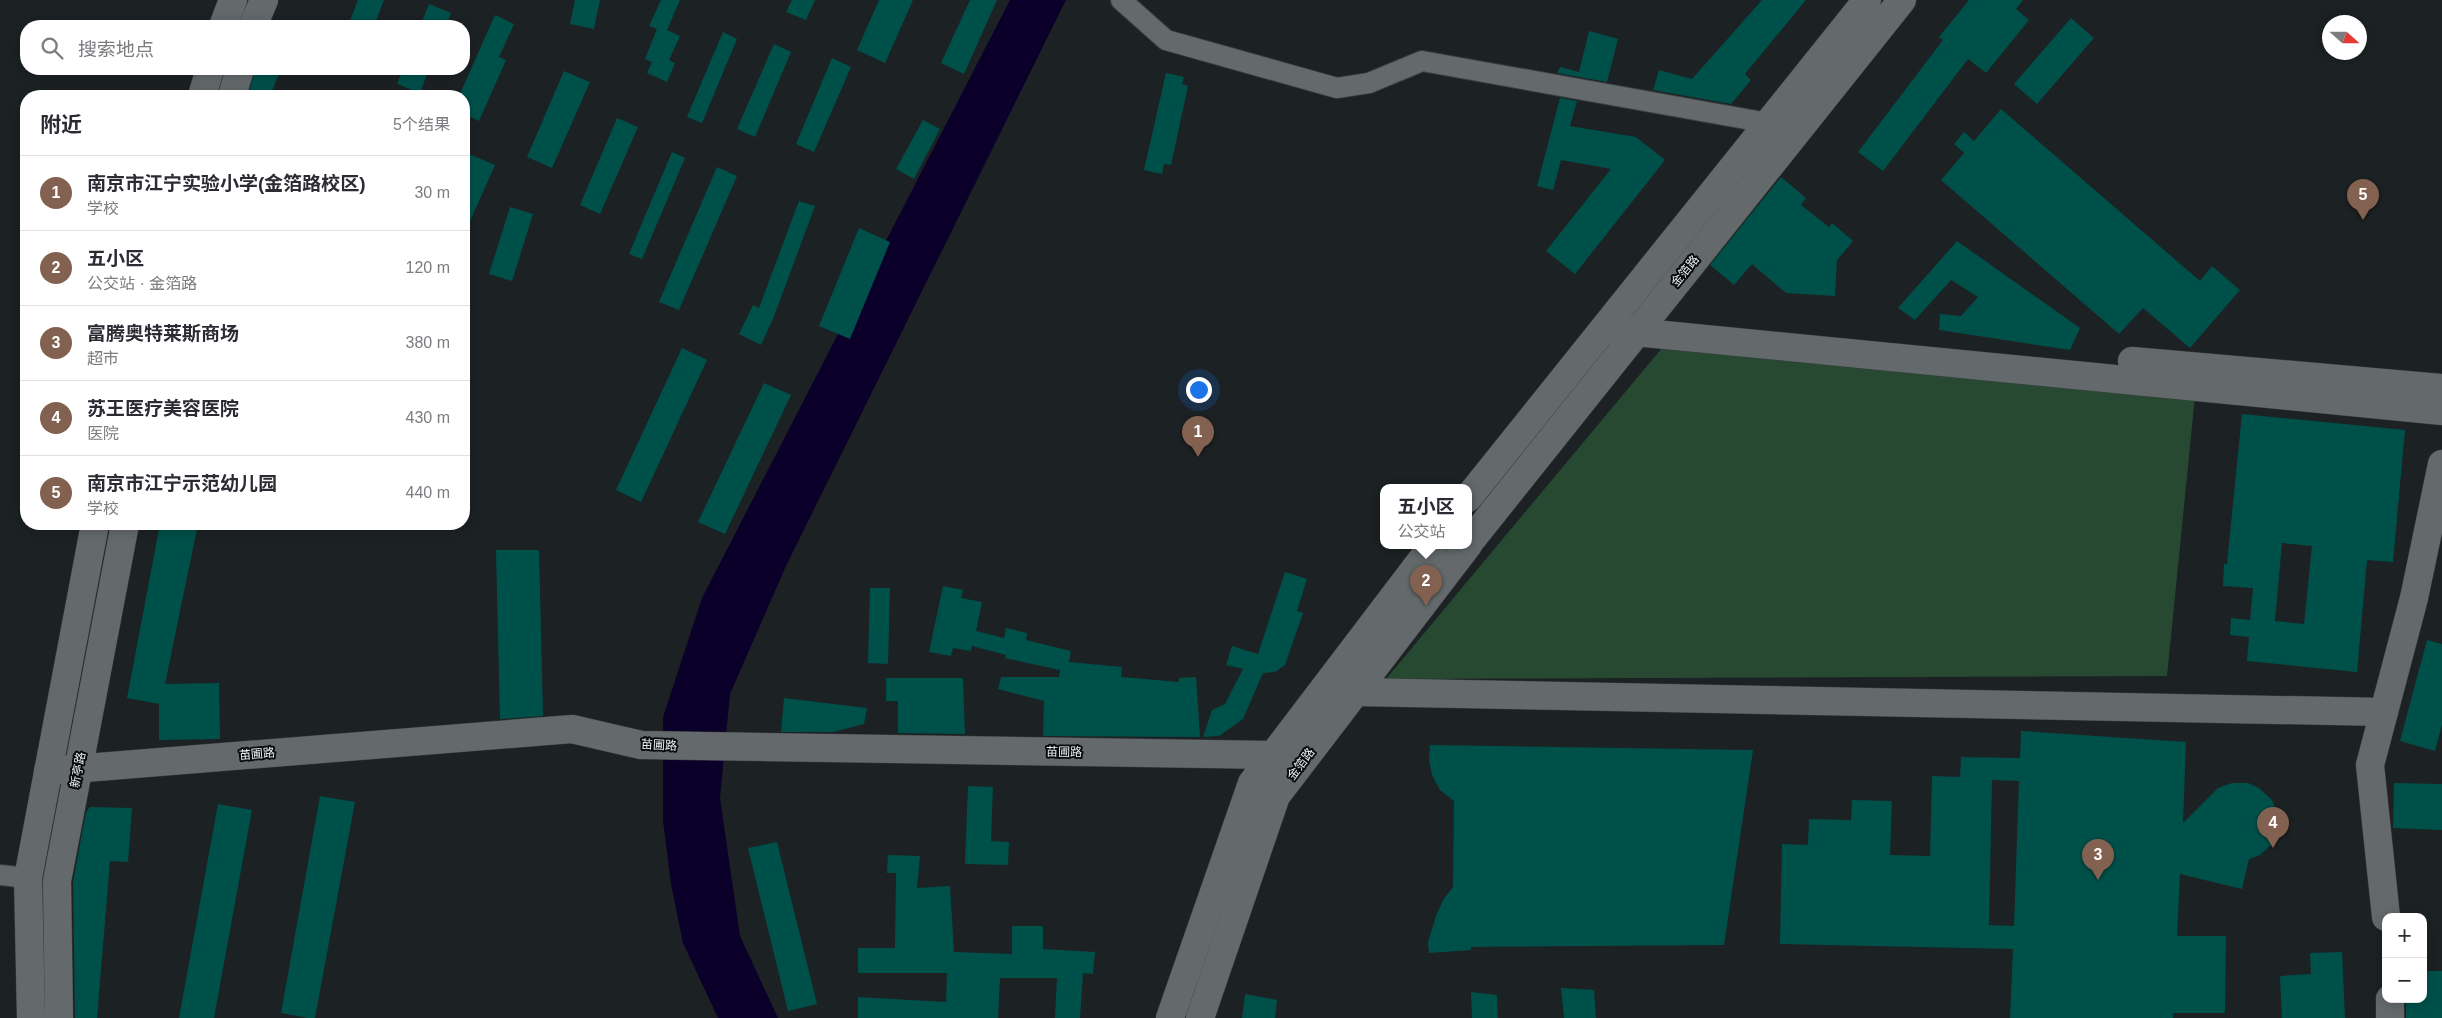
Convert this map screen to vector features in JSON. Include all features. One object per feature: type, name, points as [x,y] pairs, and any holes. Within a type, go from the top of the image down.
[{"type":"street","points":[[225,20],[233,0]]},
{"type":"street","points":[[256,20],[264,0]]},
{"type":"street","points":[[1120,0],[1166,40],[1337,88],[1369,83],[1422,61],[1768,123]]},
{"type":"street","points":[[1472,493],[1867,0]]},
{"type":"street","name":"金箔路","points":[[1472,539],[1902,0]]},
{"type":"street","points":[[204,90],[208,75]]},
{"type":"street","points":[[234,90],[238,75]]},
{"type":"street","points":[[1608,323],[2442,388]]},
{"type":"street","points":[[1641,326],[2442,411]]},
{"type":"street","points":[[2386,913],[2370,765],[2414,598],[2442,464]]},
{"type":"street","points":[[31,1018],[28,878],[94,530]]},
{"type":"street","name":"新亭路","points":[[59,1018],[57,881],[124,530]]},
{"type":"street","points":[[1170,1018],[1252,783],[1430,549]]},
{"type":"street","name":"金箔路","points":[[1200,1018],[1276,796],[1464,549]]},
{"type":"street","points":[[1356,692],[2384,712]]},
{"type":"street","name":"苗圃路","points":[[48,771],[572,729],[641,745],[1273,755]]},
{"type":"street","points":[[0,875],[28,878]]},
{"type":"street","points":[[2390,1003],[2390,1018]]},
{"type":"green space","points":[[1662,348],[2195,396],[2167,676],[1386,679]]},
{"type":"shaded area","points":[[1010,0],[1066,0],[786,566],[730,694],[720,798],[740,936],[778,1018],[718,1018],[683,943],[671,884],[663,821],[663,717],[702,598]]},
{"type":"building","points":[[358,0],[384,0],[376,20],[350,20]]},
{"type":"building","points":[[575,0],[600,0],[594,29],[570,24]]},
{"type":"building","points":[[661,0],[680,0],[667,30],[680,36],[669,60],[675,63],[667,82],[647,73],[652,62],[645,59],[657,29],[649,26]]},
{"type":"building","points":[[792,0],[815,0],[806,20],[786,12]]},
{"type":"building","points":[[879,0],[913,0],[885,63],[857,50]]},
{"type":"building","points":[[970,0],[997,0],[964,74],[941,63]]},
{"type":"building","points":[[1762,0],[1806,0],[1745,74],[1751,80],[1731,104],[1653,90],[1659,70],[1692,79]]},
{"type":"building","points":[[1969,0],[2023,0],[2016,9],[2029,20],[1986,73],[1968,59],[1883,171],[1858,152],[1943,40],[1939,37]]},
{"type":"building","points":[[429,4],[451,13],[448,20],[422,20]]},
{"type":"building","points":[[495,15],[514,24],[499,57],[506,60],[479,121],[470,117],[470,90],[462,90],[470,75]]},
{"type":"building","points":[[2071,18],[2094,38],[2037,104],[2014,84]]},
{"type":"building","points":[[1589,31],[1618,39],[1607,82],[1557,73],[1560,67],[1579,72]]},
{"type":"building","points":[[723,32],[737,39],[702,123],[687,117]]},
{"type":"building","points":[[774,44],[791,52],[755,137],[737,129]]},
{"type":"building","points":[[832,58],[851,67],[814,152],[796,144]]},
{"type":"building","points":[[564,71],[590,82],[552,168],[527,157]]},
{"type":"building","points":[[1166,73],[1184,77],[1182,84],[1188,86],[1171,165],[1164,164],[1162,174],[1144,170]]},
{"type":"building","points":[[253,75],[279,75],[272,90],[250,90]]},
{"type":"building","points":[[401,75],[427,75],[421,90],[412,90],[397,84]]},
{"type":"building","points":[[1560,98],[1577,101],[1570,126],[1636,137],[1665,160],[1575,274],[1546,251],[1611,169],[1561,160],[1553,190],[1537,186]]},
{"type":"building","points":[[2001,109],[2200,281],[2212,266],[2240,290],[2190,348],[2143,308],[2119,334],[1941,180],[1964,153],[1954,144],[1964,132],[1974,141]]},
{"type":"building","points":[[617,118],[638,127],[600,214],[580,205]]},
{"type":"building","points":[[923,120],[940,129],[914,179],[896,169]]},
{"type":"building","points":[[672,152],[685,158],[642,259],[629,254]]},
{"type":"building","points":[[470,155],[495,165],[470,221]]},
{"type":"building","points":[[717,167],[737,176],[679,310],[659,302]]},
{"type":"building","points":[[1781,177],[1806,198],[1801,205],[1829,227],[1832,223],[1853,241],[1837,260],[1835,296],[1786,293],[1752,264],[1734,285],[1710,265]]},
{"type":"building","points":[[799,201],[815,206],[773,319],[761,345],[739,334],[753,305],[759,308]]},
{"type":"building","points":[[510,207],[533,214],[512,281],[489,274]]},
{"type":"building","points":[[859,228],[890,242],[850,339],[819,326]]},
{"type":"building","points":[[1957,241],[2080,328],[2070,350],[1939,330],[1940,314],[1961,316],[1978,297],[1951,280],[1915,320],[1898,308]]},
{"type":"building","points":[[682,348],[707,360],[641,502],[616,490]]},
{"type":"building","points":[[764,383],[791,395],[725,534],[698,522]]},
{"type":"building","points":[[2242,414],[2405,430],[2393,562],[2367,560],[2357,672],[2247,661],[2249,637],[2230,635],[2231,618],[2250,620],[2253,588],[2223,586],[2224,564],[2227,564]],"holes":[[[2282,543],[2312,546],[2304,624],[2275,621]]]},
{"type":"building","points":[[159,530],[197,530],[165,684],[219,683],[220,739],[159,740],[159,704],[127,698]]},
{"type":"building","points":[[496,550],[539,550],[543,716],[500,719]]},
{"type":"building","points":[[1285,572],[1307,579],[1297,611],[1303,613],[1285,665],[1275,672],[1263,673],[1243,719],[1219,736],[1203,737],[1212,710],[1225,704],[1243,669],[1226,665],[1232,646],[1258,654]]},
{"type":"building","points":[[943,586],[963,590],[961,598],[982,602],[976,631],[1004,638],[1006,628],[1027,633],[1026,640],[1071,651],[1069,662],[1122,667],[1121,677],[1179,682],[1179,678],[1196,677],[1200,737],[1043,736],[1044,701],[998,689],[1001,677],[1059,677],[1060,670],[1005,658],[1006,655],[972,646],[971,651],[953,648],[951,656],[929,652]]},
{"type":"building","points":[[870,588],[890,588],[888,664],[868,663]]},
{"type":"building","points":[[2427,640],[2442,644],[2442,724],[2435,751],[2400,741]]},
{"type":"building","points":[[886,678],[963,678],[965,734],[898,733],[898,701],[886,701]]},
{"type":"building","points":[[784,698],[867,708],[864,724],[833,732],[781,732]]},
{"type":"building","points":[[2021,731],[2186,742],[2183,823],[2218,788],[2232,783],[2248,783],[2259,788],[2272,800],[2278,815],[2278,830],[2272,844],[2260,855],[2249,859],[2242,889],[2180,874],[2177,936],[2226,936],[2225,1013],[2173,1013],[2173,1018],[2010,1018],[2013,949],[1780,944],[1782,844],[1808,845],[1809,819],[1851,820],[1852,800],[1892,801],[1890,855],[1930,856],[1932,776],[1960,777],[1961,757],[2020,758]],"holes":[[[1992,780],[2019,781],[2014,926],[1989,925]]]},
{"type":"building","points":[[1430,745],[1753,750],[1724,945],[1471,947],[1471,950],[1429,953],[1428,942],[1436,916],[1443,900],[1453,887],[1454,801],[1440,790],[1432,775],[1429,761]]},
{"type":"building","points":[[2394,783],[2442,784],[2442,830],[2393,828]]},
{"type":"building","points":[[968,786],[993,787],[991,841],[1009,842],[1008,865],[965,864]]},
{"type":"building","points":[[320,796],[355,802],[315,1018],[308,1018],[281,1013]]},
{"type":"building","points":[[218,804],[252,810],[214,1018],[179,1018]]},
{"type":"building","points":[[90,807],[132,808],[128,862],[110,861],[97,1018],[75,1018],[73,882],[86,812]]},
{"type":"building","points":[[777,842],[817,1004],[788,1011],[748,848]]},
{"type":"building","points":[[888,855],[920,856],[917,888],[950,886],[954,952],[1012,954],[1012,926],[1043,926],[1043,949],[1095,952],[1093,974],[1083,973],[1080,1018],[1055,1018],[1057,978],[1000,978],[998,1018],[858,1018],[858,997],[946,1002],[947,973],[858,973],[858,948],[895,948],[896,873],[887,873]]},
{"type":"building","points":[[2342,952],[2345,1018],[2282,1018],[2280,976],[2311,974],[2310,953]]},
{"type":"building","points":[[2427,971],[2442,971],[2442,1018],[2406,1018],[2406,1003],[2427,1003]]},
{"type":"building","points":[[1561,988],[1594,990],[1596,1018],[1564,1018]]},
{"type":"building","points":[[1471,992],[1497,995],[1498,1018],[1472,1018]]},
{"type":"building","points":[[1245,994],[1277,1000],[1275,1018],[1242,1018]]},
{"type":"place","name":"南京市江宁示范幼儿园","points":[[2363,220]]},
{"type":"place","name":"南京市江宁实验小学(金箔路校区)","points":[[1198,457]]},
{"type":"place","name":"五小区","points":[[1426,606]]},
{"type":"place","name":"苏王医疗美容医院","points":[[2273,848]]},
{"type":"place","name":"富腾奥特莱斯商场","points":[[2098,880]]}]
